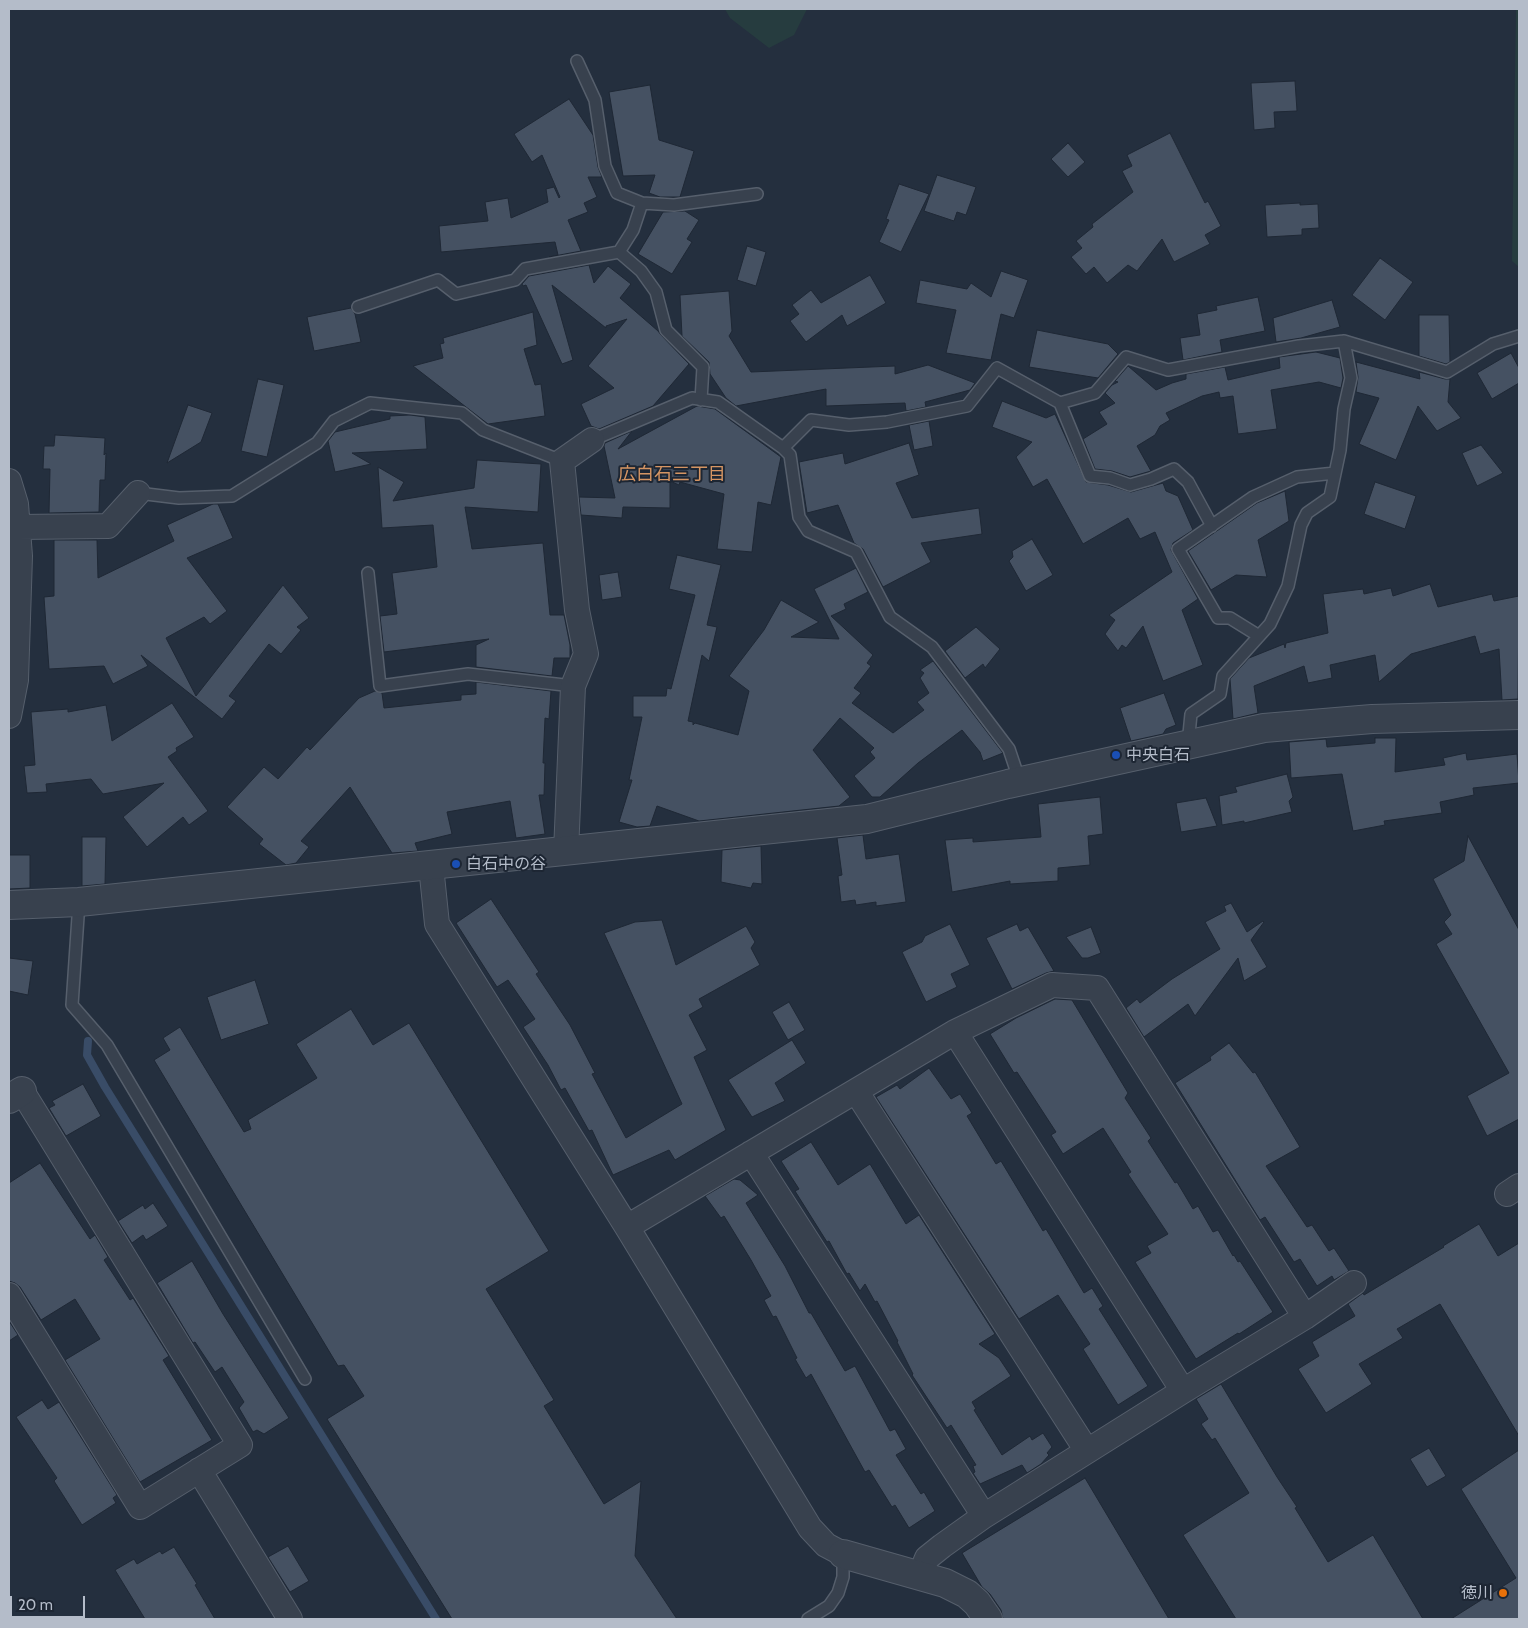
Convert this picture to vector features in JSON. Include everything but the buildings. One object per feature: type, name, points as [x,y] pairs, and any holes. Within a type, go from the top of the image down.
[{"type":"street","points":[[566,852],[573,686],[586,654],[577,610],[562,460],[592,440]]},
{"type":"street","points":[[9,481],[16,504],[20,556],[9,716]]},
{"type":"street","points":[[18,527],[108,526],[138,493]]},
{"type":"street","points":[[9,904],[79,902],[867,819],[1020,782],[1264,728],[1372,719],[1519,715]]},
{"type":"street","points":[[431,866],[437,924],[627,1228],[810,1528],[826,1545],[843,1554],[920,1575],[967,1594],[977,1603],[988,1619]]},
{"type":"street","points":[[627,1228],[955,1032],[1052,986],[1097,988],[1305,1317]]},
{"type":"street","points":[[955,1032],[1183,1391]]},
{"type":"street","points":[[856,1091],[1087,1451]]},
{"type":"street","points":[[9,1294],[140,1506],[240,1445],[15,1095]]},
{"type":"street","points":[[751,1153],[984,1516]]},
{"type":"street","points":[[920,1575],[927,1558],[984,1516],[1305,1317],[1354,1283]]},
{"type":"street","points":[[199,1470],[290,1619]]},
{"type":"lane","points":[[577,61],[594,100],[605,166],[617,193],[642,203],[674,206],[757,194]]},
{"type":"lane","points":[[358,307],[438,280],[456,294],[515,280],[525,269],[619,252],[633,230],[642,203]]},
{"type":"lane","points":[[619,252],[641,271],[656,292],[666,330],[703,367],[701,400]]},
{"type":"lane","points":[[1060,403],[1095,393],[1126,357],[1168,370],[1299,346],[1344,341],[1448,372],[1493,344],[1519,336]]},
{"type":"lane","points":[[1188,746],[1191,714],[1220,694],[1223,676],[1270,624],[1288,586],[1301,525],[1307,513],[1330,498],[1340,450],[1344,409],[1351,378],[1344,341]]},
{"type":"lane","points":[[783,448],[811,420],[849,425],[887,422],[967,406],[997,368],[1060,403],[1090,476],[1110,478],[1130,485],[1151,479],[1174,469],[1188,482],[1212,526]]},
{"type":"lane","points":[[592,440],[692,398],[718,402],[783,448],[790,455],[799,516],[808,532],[856,552],[890,617],[932,647],[1009,749],[1020,782]]},
{"type":"lane","points":[[138,493],[179,498],[232,496],[317,443],[334,421],[370,403],[462,413],[483,430],[562,460]]},
{"type":"lane","points":[[1259,636],[1230,618],[1218,618],[1178,549],[1253,497],[1297,477],[1335,473]]},
{"type":"lane","points":[[368,573],[380,686],[468,674],[573,686]]},
{"type":"lane","points":[[79,902],[72,1005],[107,1045],[305,1379]]},
{"type":"lane","points":[[826,1619],[829,1606],[838,1593],[843,1577],[843,1554]]},
{"type":"lane","points":[[808,1619],[829,1606]]},
{"type":"green space","points":[[725,9],[807,9],[794,35],[769,48],[730,18]]},
{"type":"green space","points":[[1516,9],[1519,9],[1519,267],[1512,261]]},
{"type":"waterway","points":[[88,1041],[87,1055],[105,1087],[436,1619]]},
{"type":"place","name":"中央白石","points":[[1116,755]]},
{"type":"place","name":"白石中の谷","points":[[456,864]]},
{"type":"place","name":"徳川","points":[[1503,1593]]},
{"type":"district","name":"広白石三丁目","points":[[672,475]]}]
